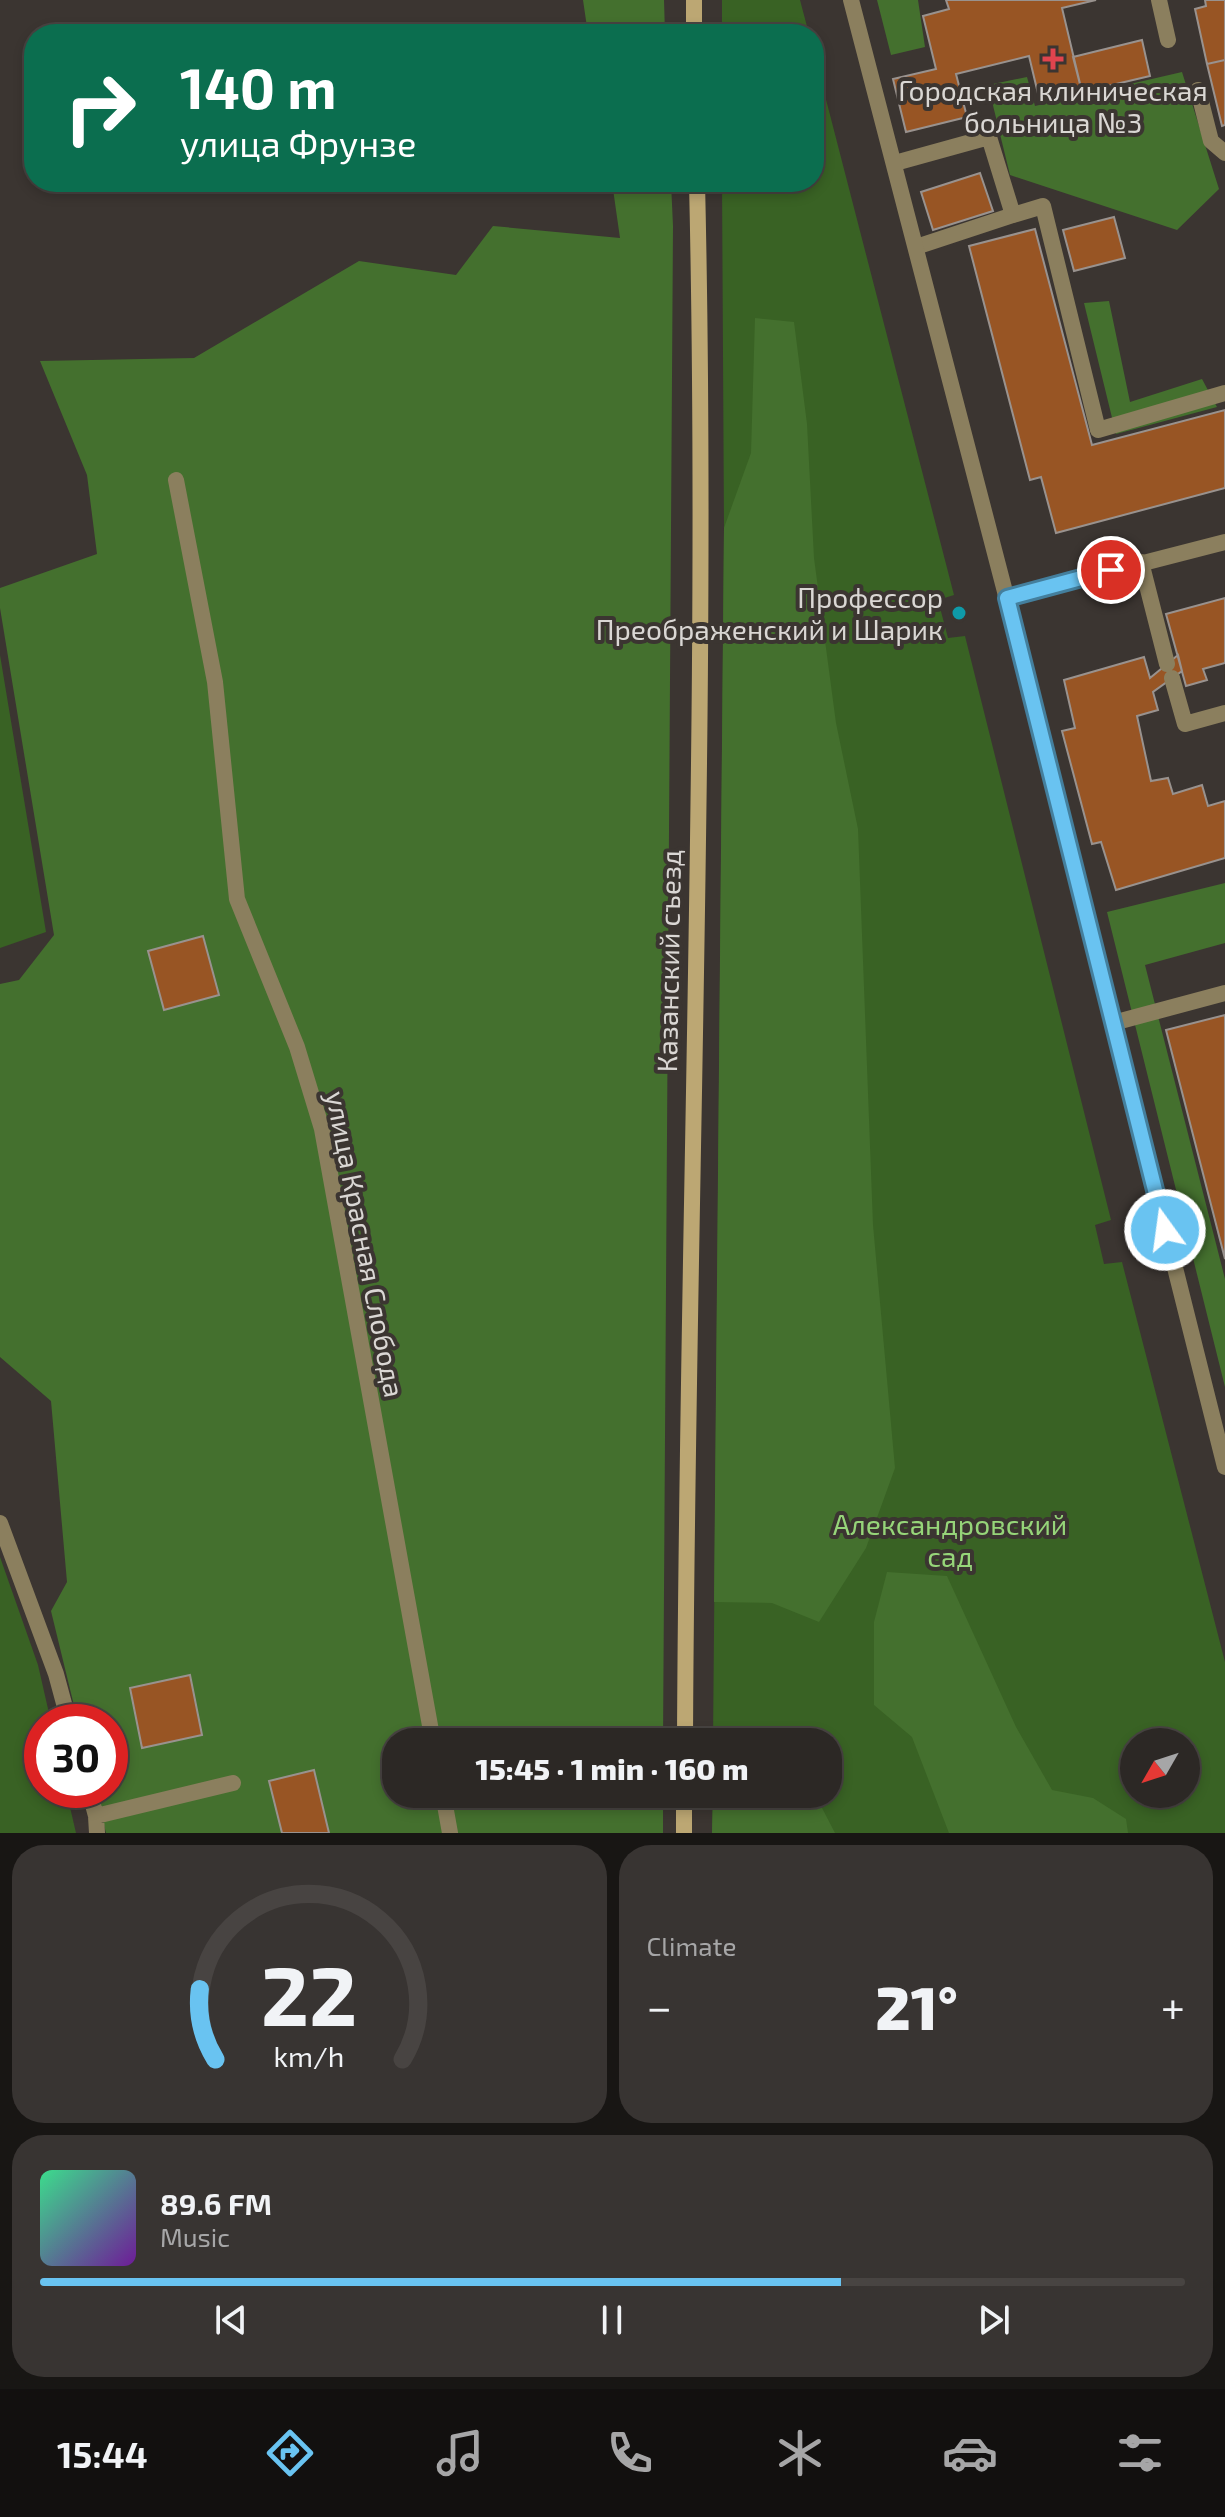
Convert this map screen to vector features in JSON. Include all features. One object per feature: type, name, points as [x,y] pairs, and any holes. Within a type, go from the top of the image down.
[{"type":"main road","points":[[694,0],[694,24]]},
{"type":"main road","name":"Казанский съезд","points":[[685,1728],[687,1359],[702,412],[697,192]]},
{"type":"main road","points":[[684,1808],[684,1833]]},
{"type":"street","points":[[851,0],[1007,598],[1225,1467]]},
{"type":"street","points":[[1159,0],[1168,40]]},
{"type":"street","points":[[1198,90],[1211,141],[1225,153]]},
{"type":"street","points":[[895,163],[989,137],[1013,215]]},
{"type":"street","points":[[916,247],[1043,206],[1098,430],[1225,393]]},
{"type":"street","name":"улица Красная Слобода","points":[[176,480],[215,682],[237,899],[297,1047],[322,1129],[430,1728]]},
{"type":"street","points":[[1007,598],[1225,542]]},
{"type":"street","points":[[1141,562],[1185,724],[1225,713]]},
{"type":"street","points":[[1113,1023],[1225,993]]},
{"type":"street","points":[[0,1523],[64,1704]]},
{"type":"street","points":[[96,1816],[233,1783]]},
{"type":"street","points":[[94,1808],[97,1833]]},
{"type":"street","points":[[446,1808],[450,1833]]},
{"type":"green space","points":[[583,0],[664,0],[665,24],[587,24]]},
{"type":"green space","points":[[722,0],[800,0],[806,24],[722,24]]},
{"type":"green space","points":[[877,0],[918,0],[925,47],[891,55]]},
{"type":"green space","points":[[1182,72],[1219,189],[1177,230],[1010,175],[988,85],[1027,77],[1035,106]]},
{"type":"green space","name":"Александровский сад","points":[[824,92],[954,595],[938,600],[948,638],[965,636],[1111,1220],[1095,1225],[1104,1264],[1122,1262],[1225,1662],[1225,1833],[712,1833],[713,1808],[842,1808],[842,1728],[713,1728],[724,528],[722,192],[824,192]]},
{"type":"green space","points":[[613,192],[671,192],[663,1728],[382,1728],[382,1808],[663,1808],[663,1833],[106,1833],[100,1808],[128,1808],[128,1704],[74,1704],[51,1611],[67,1582],[51,1401],[0,1357],[0,984],[19,980],[54,935],[0,608],[0,588],[97,554],[87,475],[40,361],[194,358],[359,261],[456,275],[493,226],[620,238]]},
{"type":"green space","points":[[1109,301],[1130,402],[1202,379],[1217,407],[1116,434],[1084,303]]},
{"type":"green space","points":[[755,318],[794,322],[807,424],[814,558],[836,723],[858,829],[873,1225],[895,1468],[866,1548],[819,1622],[772,1603],[714,1602],[724,528],[751,453]]},
{"type":"green space","points":[[0,655],[46,932],[0,948]]},
{"type":"green space","points":[[1225,883],[1225,943],[1145,965],[1225,1279],[1225,1387],[1107,912]]},
{"type":"green space","points":[[0,1557],[38,1665],[47,1704],[24,1704],[24,1808],[70,1808],[76,1833],[0,1833]]},
{"type":"green space","points":[[887,1572],[947,1576],[1016,1727],[1052,1790],[1093,1798],[1126,1819],[1128,1833],[949,1833],[912,1737],[874,1705],[874,1622]]},
{"type":"green space","points":[[713,1808],[822,1808],[835,1833],[712,1833]]},
{"type":"building","points":[[946,0],[1096,0],[1062,8],[1082,92],[1040,102],[1029,56],[956,74],[967,117],[906,132],[893,79],[936,69],[923,16],[949,9]]},
{"type":"building","points":[[1205,0],[1225,0],[1225,60],[1207,64],[1195,9],[1206,6]]},
{"type":"building","points":[[1142,40],[1150,76],[1082,92],[1073,57]]},
{"type":"building","points":[[1225,60],[1225,125],[1222,126],[1207,64]]},
{"type":"building","points":[[980,173],[993,211],[933,230],[921,192]]},
{"type":"building","points":[[1114,217],[1125,258],[1074,271],[1063,230]]},
{"type":"building","points":[[1035,229],[1092,445],[1225,410],[1225,488],[1056,533],[1041,477],[1030,480],[969,246]]},
{"type":"building","points":[[1225,598],[1225,663],[1203,669],[1207,680],[1186,686],[1166,614]]},
{"type":"building","points":[[1178,655],[1182,671],[1153,692],[1158,710],[1137,716],[1151,781],[1168,778],[1173,794],[1202,785],[1208,806],[1225,801],[1225,858],[1116,890],[1101,842],[1092,844],[1062,731],[1075,728],[1064,680],[1144,657],[1150,678]]},
{"type":"building","points":[[203,936],[219,995],[164,1010],[148,951]]},
{"type":"building","points":[[1225,1015],[1225,1259],[1166,1030]]},
{"type":"building","points":[[190,1675],[202,1735],[142,1748],[130,1688]]},
{"type":"building","points":[[314,1770],[329,1833],[282,1833],[269,1781]]},
{"type":"place","name":"Городская клиническая больница №3","points":[[1053,59]]},
{"type":"place","name":"Профессор Преображенский и Шарик","points":[[959,613]]},
{"type":"route","points":[[1111,570],[1007,598],[1165,1230]]}]
